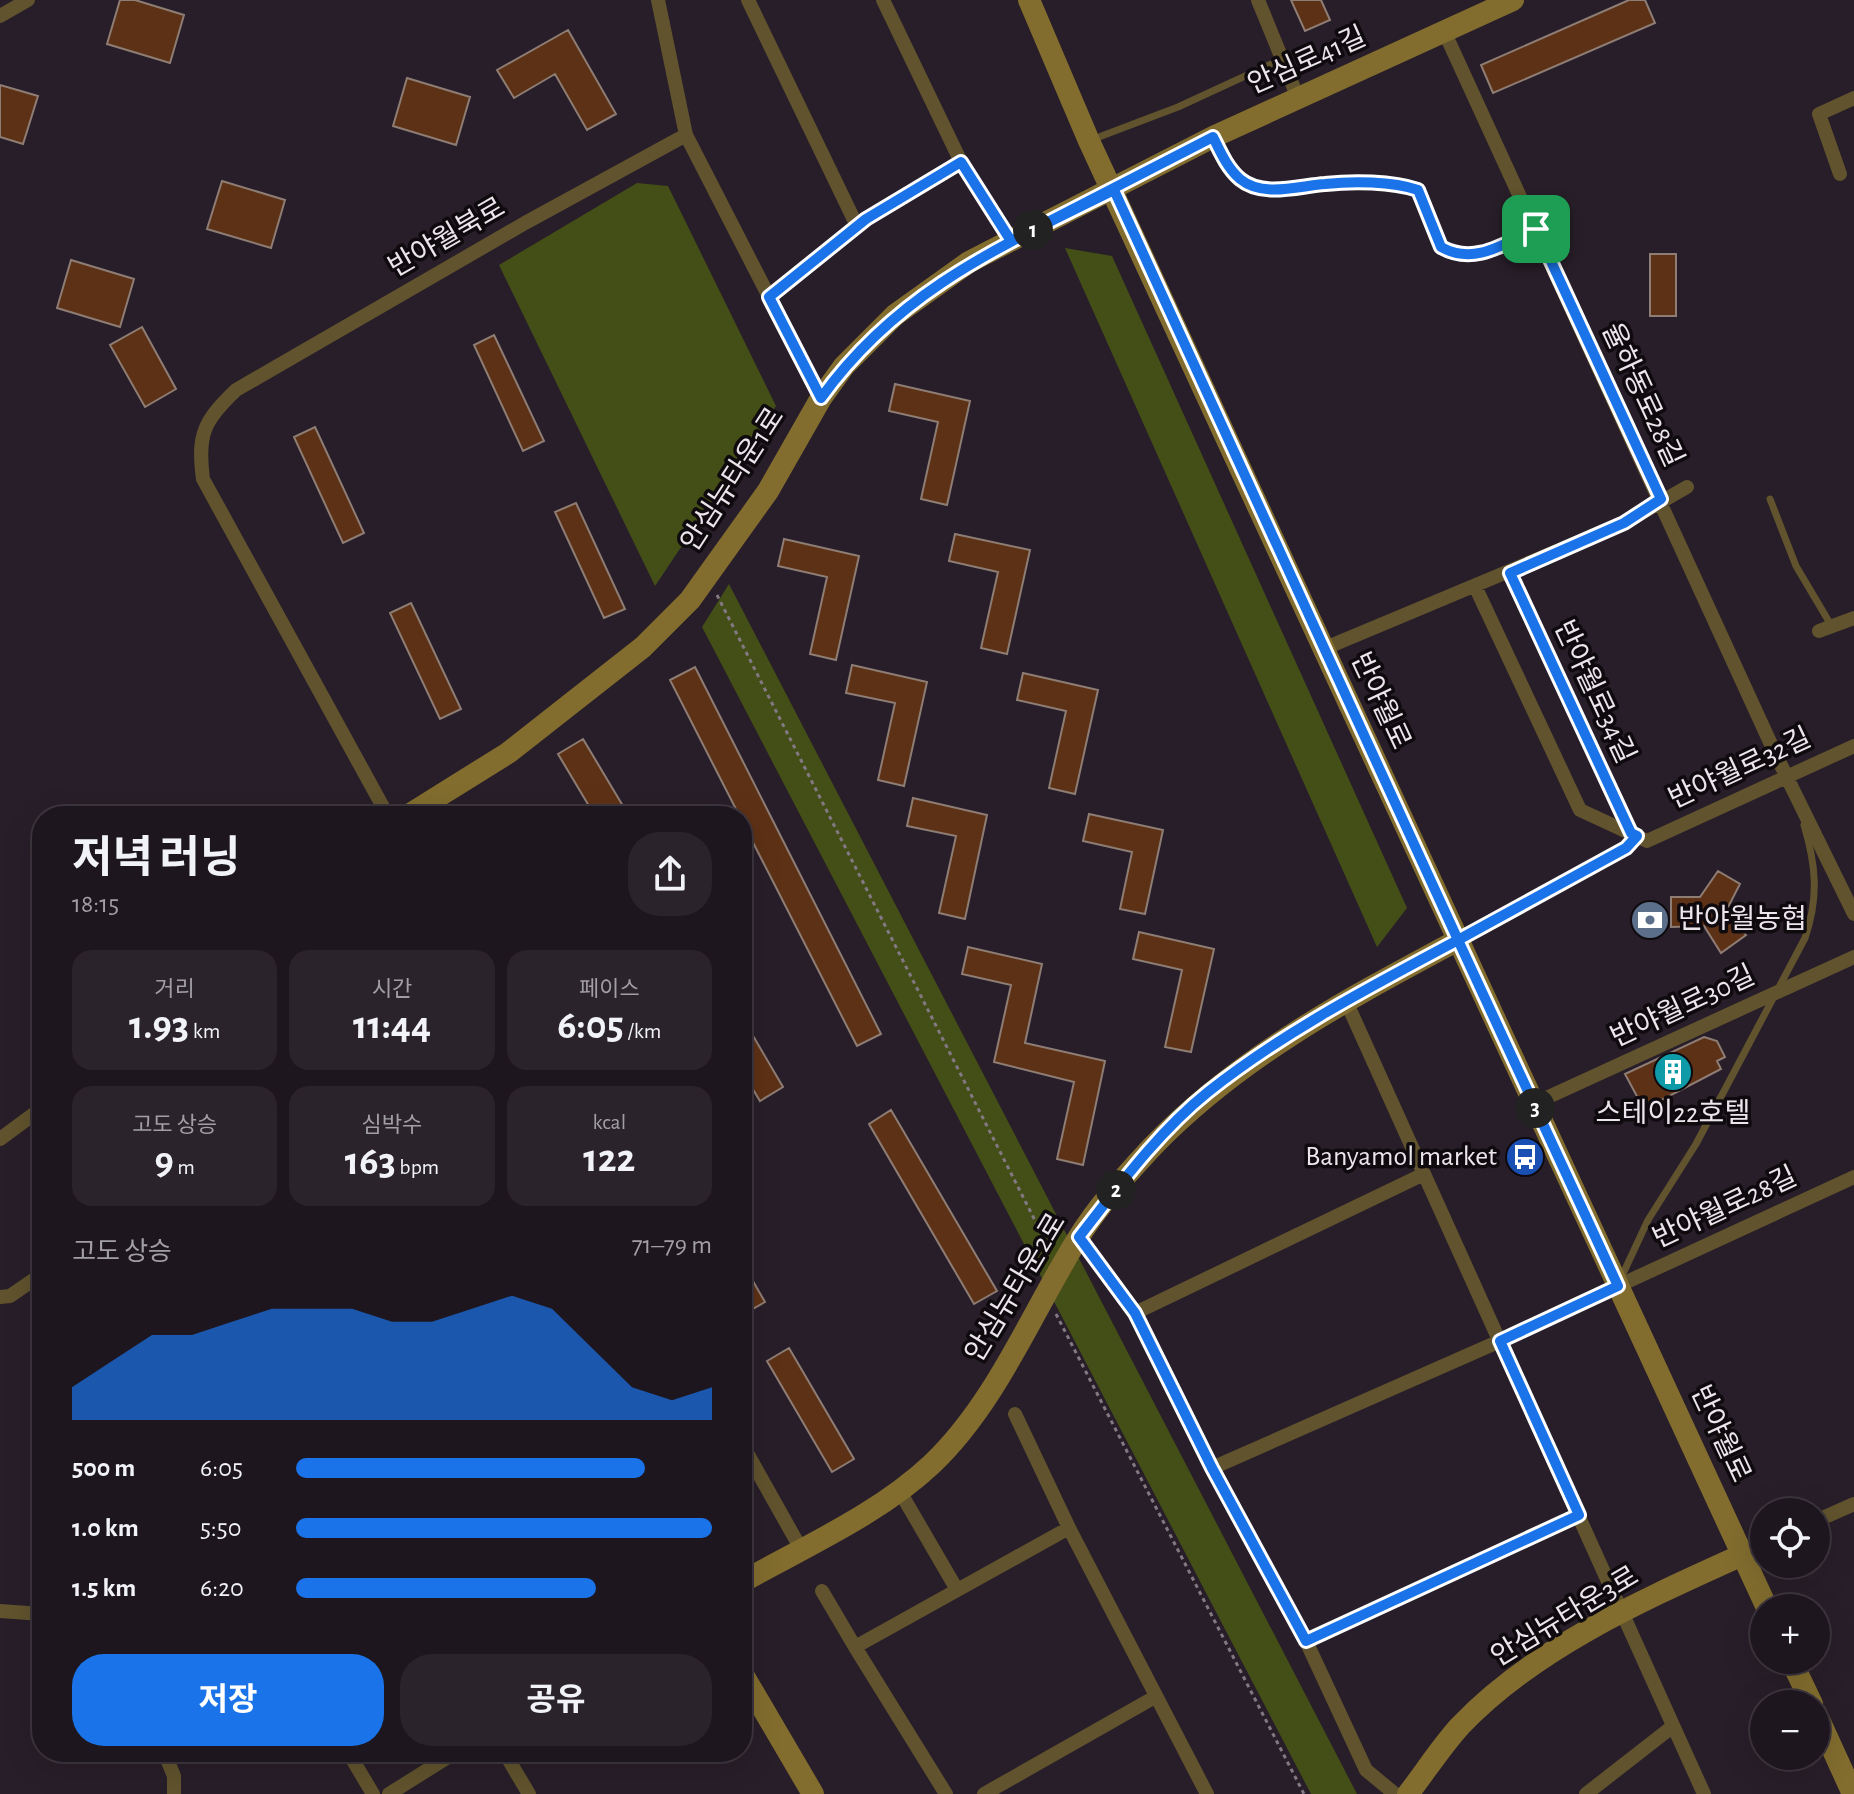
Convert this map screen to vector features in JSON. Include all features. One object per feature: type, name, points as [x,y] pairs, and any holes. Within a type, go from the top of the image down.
[{"type":"street","points":[[0,16],[28,0]]},
{"type":"street","points":[[658,0],[686,135],[821,398]]},
{"type":"street","points":[[748,0],[857,226]]},
{"type":"street","points":[[769,297],[857,226],[961,162],[883,0]]},
{"type":"street","name":"반야월로","points":[[1029,0],[1089,141],[1760,1594]]},
{"type":"street","points":[[1258,0],[1298,98]]},
{"type":"street","name":"안심로41길","points":[[1114,190],[1213,137],[1502,2]]},
{"type":"street","name":"율하동로28길","points":[[1444,31],[1854,914]]},
{"type":"street","points":[[1840,174],[1819,114],[1854,98]]},
{"type":"street","name":"반야월북로","points":[[383,806],[203,479],[198,444],[212,414],[236,390],[525,223],[686,135]]},
{"type":"street","name":"안심뉴타운1로","points":[[423,806],[508,753],[632,657],[690,600],[768,491],[821,398],[844,366],[895,315],[969,262],[1114,190]]},
{"type":"street","points":[[1323,649],[1624,523],[1661,499],[1687,487]]},
{"type":"street","name":"반야월로34길","points":[[1510,573],[1639,837]]},
{"type":"street","points":[[1475,586],[1580,810],[1639,837]]},
{"type":"street","points":[[1825,629],[1854,618]]},
{"type":"street","name":"반야월로32길","points":[[1458,940],[1626,848],[1639,837],[1789,778],[1854,746]]},
{"type":"street","name":"안심뉴타운2로","points":[[752,1576],[899,1490],[933,1463],[981,1406],[1079,1237],[1151,1148],[1206,1094],[1280,1040],[1458,940]]},
{"type":"street","name":"반야월로30길","points":[[1533,1104],[1854,957]]},
{"type":"street","points":[[1346,1001],[1704,1794]]},
{"type":"street","points":[[0,1139],[32,1115]]},
{"type":"street","points":[[1135,1313],[1424,1174]]},
{"type":"street","name":"반야월로28길","points":[[1618,1286],[1854,1177]]},
{"type":"street","points":[[1079,1237],[1135,1313],[1212,1468],[1306,1641],[1366,1770],[1395,1794]]},
{"type":"street","points":[[0,1297],[10,1296],[32,1281]]},
{"type":"street","points":[[1212,1468],[1500,1341]]},
{"type":"street","points":[[1015,1414],[1069,1528],[1207,1794]]},
{"type":"street","points":[[752,1462],[801,1549]]},
{"type":"street","points":[[899,1490],[956,1588]]},
{"type":"street","points":[[1830,1515],[1854,1504]]},
{"type":"street","points":[[1306,1641],[1579,1515]]},
{"type":"street","points":[[855,1647],[956,1588],[1069,1528]]},
{"type":"street","points":[[1742,1555],[1750,1551]]},
{"type":"street","name":"안심뉴타운3로","points":[[1408,1794],[1460,1726],[1513,1680],[1624,1612],[1742,1555]]},
{"type":"street","points":[[822,1591],[946,1794]]},
{"type":"street","points":[[0,1611],[32,1613]]},
{"type":"street","points":[[752,1690],[813,1794]]},
{"type":"street","points":[[984,1794],[1155,1697]]},
{"type":"street","points":[[1586,1794],[1672,1727]]},
{"type":"street","points":[[1830,1744],[1853,1794]]},
{"type":"street","points":[[168,1762],[174,1776],[174,1794]]},
{"type":"street","points":[[354,1762],[373,1794]]},
{"type":"street","points":[[389,1794],[440,1762]]},
{"type":"street","points":[[510,1762],[529,1794]]},
{"type":"lane","points":[[1089,141],[1178,107],[1282,59]]},
{"type":"lane","points":[[1213,137],[1232,171],[1249,185],[1261,188],[1328,183],[1405,186],[1418,190],[1441,247],[1463,256],[1486,252],[1536,229]]},
{"type":"lane","points":[[1770,499],[1825,629]]},
{"type":"lane","name":"율하동로28길","points":[[1775,993],[1805,938],[1815,908],[1815,860],[1789,778]]},
{"type":"lane","points":[[1618,1286],[1648,1220],[1696,1144],[1775,993]]},
{"type":"path","points":[[961,162],[1011,241]]},
{"type":"path","points":[[707,576],[1051,1251]]},
{"type":"path","points":[[1500,1341],[1618,1286]]},
{"type":"path","points":[[1055,1313],[1304,1794]]},
{"type":"green space","points":[[637,183],[668,186],[776,406],[655,586],[499,265]]},
{"type":"green space","points":[[1065,248],[1112,256],[1407,908],[1377,947]]},
{"type":"green space","points":[[729,584],[1357,1794],[1311,1794],[702,627]]},
{"type":"building","points":[[120,0],[135,0],[184,15],[170,63],[107,44]]},
{"type":"building","points":[[1291,0],[1321,0],[1330,20],[1305,31]]},
{"type":"building","points":[[1629,0],[1645,0],[1655,23],[1493,93],[1481,65]]},
{"type":"building","points":[[568,30],[616,114],[587,130],[555,74],[514,98],[497,70]]},
{"type":"building","points":[[407,78],[470,97],[456,145],[393,126]]},
{"type":"building","points":[[0,85],[38,96],[23,144],[0,137]]},
{"type":"building","points":[[222,181],[285,200],[271,248],[207,229]]},
{"type":"building","points":[[1650,254],[1676,254],[1676,316],[1650,316]]},
{"type":"building","points":[[71,260],[134,279],[120,327],[57,308]]},
{"type":"building","points":[[142,327],[176,389],[145,407],[110,345]]},
{"type":"building","points":[[494,335],[544,441],[523,451],[474,345]]},
{"type":"building","points":[[895,384],[970,401],[947,505],[921,499],[938,422],[889,411]]},
{"type":"building","points":[[315,427],[364,533],[343,543],[294,437]]},
{"type":"building","points":[[576,503],[625,609],[604,618],[555,512]]},
{"type":"building","points":[[955,534],[1030,550],[1007,654],[981,648],[998,572],[949,561]]},
{"type":"building","points":[[784,539],[859,556],[836,660],[810,654],[827,577],[778,566]]},
{"type":"building","points":[[411,603],[461,709],[440,719],[390,613]]},
{"type":"building","points":[[852,665],[927,682],[904,786],[878,780],[895,703],[846,693]]},
{"type":"building","points":[[695,667],[881,1034],[857,1046],[752,840],[752,806],[734,806],[670,680]]},
{"type":"building","points":[[1023,673],[1098,690],[1075,794],[1049,788],[1066,711],[1017,700]]},
{"type":"building","points":[[583,739],[623,806],[589,806],[558,754]]},
{"type":"building","points":[[913,798],[987,815],[965,919],[939,913],[956,836],[907,826]]},
{"type":"building","points":[[1089,814],[1163,830],[1145,914],[1120,909],[1132,852],[1083,841]]},
{"type":"building","points":[[1718,871],[1740,884],[1726,911],[1746,935],[1721,953],[1704,926],[1671,927],[1671,897],[1700,897]]},
{"type":"building","points":[[1139,932],[1214,949],[1191,1052],[1165,1047],[1182,970],[1133,959]]},
{"type":"building","points":[[968,947],[1042,964],[1025,1043],[1105,1061],[1083,1165],[1057,1159],[1074,1082],[994,1062],[1011,985],[962,974]]},
{"type":"building","points":[[752,1034],[783,1087],[760,1101],[752,1088]]},
{"type":"building","name":"스테이22호텔","points":[[1704,1037],[1717,1041],[1725,1057],[1717,1061],[1721,1069],[1652,1105],[1640,1102],[1625,1074]]},
{"type":"building","points":[[891,1110],[997,1291],[974,1304],[869,1124]]},
{"type":"building","points":[[752,1279],[765,1302],[752,1309]]},
{"type":"building","points":[[789,1348],[854,1459],[832,1472],[767,1361]]},
{"type":"place","name":"반야월농협","points":[[1650,920]]},
{"type":"place","name":"스테이22호텔","points":[[1673,1072]]},
{"type":"place","name":"Banyamol market","points":[[1525,1157]]},
{"type":"route","points":[[1536,229],[1486,252],[1472,257],[1463,256],[1441,247],[1436,240],[1426,204],[1418,190],[1405,186],[1328,183],[1275,190],[1249,185],[1232,171],[1213,137],[1011,241],[961,162],[866,219],[769,297],[821,398],[844,366],[895,315],[969,262],[1114,190],[1458,940],[1280,1040],[1206,1094],[1151,1148],[1079,1237],[1135,1313],[1212,1468],[1306,1641],[1579,1515],[1500,1341],[1618,1286],[1458,940],[1626,848],[1637,836],[1631,833],[1510,573],[1624,523],[1661,499],[1536,229]]}]
